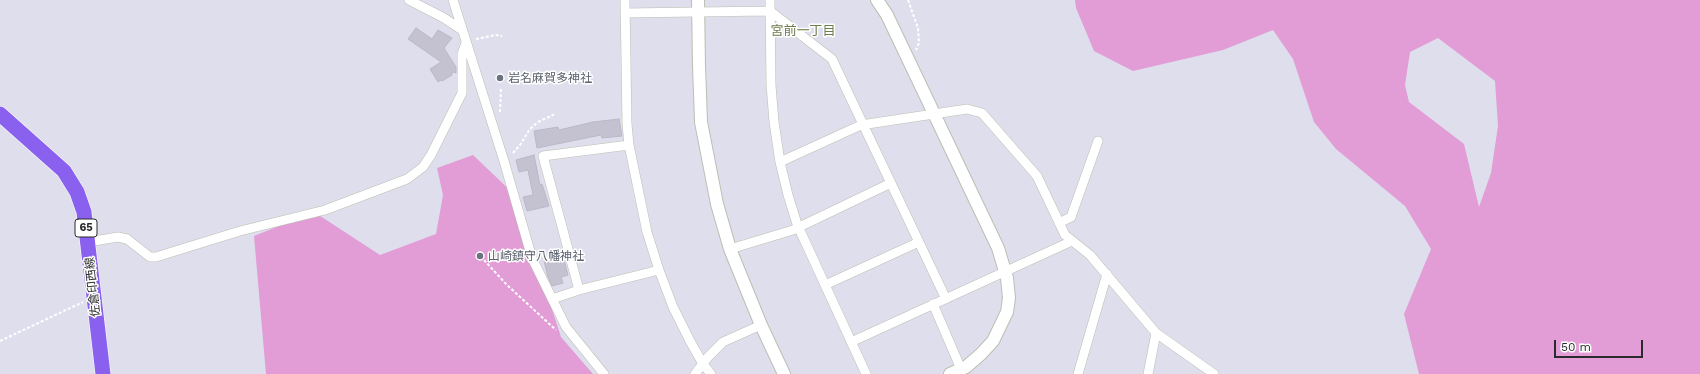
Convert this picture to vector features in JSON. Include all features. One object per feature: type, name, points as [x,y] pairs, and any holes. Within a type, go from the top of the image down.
[{"type":"main road","name":"佐倉印西線","points":[[0,114],[64,171],[77,192],[84,212],[103,374]]},
{"type":"street","points":[[408,0],[444,18],[462,30]]},
{"type":"street","points":[[453,0],[465,42],[504,161],[532,258],[566,327],[604,374]]},
{"type":"street","points":[[625,0],[627,124],[629,145],[647,232],[658,270],[673,307],[703,364],[711,374]]},
{"type":"street","points":[[770,0],[771,85],[774,122],[780,162],[788,195],[799,227],[866,374]]},
{"type":"street","points":[[877,0],[887,16],[998,248],[1006,271],[1009,298],[1007,312],[993,341],[966,367],[950,374]]},
{"type":"street","points":[[625,13],[698,6],[770,11],[832,59],[946,299]]},
{"type":"street","points":[[698,6],[702,122],[717,204],[730,249],[761,324],[784,374]]},
{"type":"street","points":[[88,242],[118,236],[127,239],[150,257],[156,257],[240,231],[325,210],[407,179],[423,167],[431,155],[462,93],[462,54],[465,42]]},
{"type":"street","points":[[780,162],[863,124],[967,109],[982,113],[1037,176],[1065,235],[1090,255],[1156,333],[1214,374]]},
{"type":"street","points":[[1059,223],[1070,217],[1098,141]]},
{"type":"street","points":[[579,290],[543,156],[629,145]]},
{"type":"street","points":[[730,249],[799,227],[891,183]]},
{"type":"street","points":[[851,342],[1072,241]]},
{"type":"street","points":[[825,285],[918,242]]},
{"type":"street","points":[[552,299],[579,290],[658,270]]},
{"type":"street","points":[[1078,374],[1107,274]]},
{"type":"street","points":[[933,304],[961,369]]},
{"type":"street","points":[[695,374],[708,356],[723,342],[761,324]]},
{"type":"street","points":[[1148,374],[1156,333]]},
{"type":"path","points":[[908,0],[918,28],[920,43],[909,62]]},
{"type":"path","points":[[465,42],[488,36],[502,36]]},
{"type":"path","points":[[504,161],[520,145],[530,129],[538,122],[555,114]]},
{"type":"path","points":[[484,260],[507,285],[561,335]]},
{"type":"path","points":[[0,341],[94,297]]},
{"type":"shaded area","points":[[1075,0],[1700,0],[1700,374],[1419,374],[1404,314],[1431,249],[1405,206],[1336,149],[1314,122],[1293,59],[1273,30],[1223,50],[1133,71],[1094,51],[1076,8]],"holes":[[[1438,38],[1495,81],[1498,126],[1491,173],[1479,207],[1464,144],[1409,102],[1405,85],[1410,52]]]},
{"type":"shaded area","points":[[473,155],[515,195],[561,337],[593,374],[266,374],[254,236],[314,212],[380,255],[436,234],[443,195],[437,168]]},
{"type":"building","points":[[416,28],[432,39],[438,30],[452,38],[444,48],[456,67],[456,73],[454,72],[451,74],[452,75],[438,82],[430,69],[441,62],[408,39]]},
{"type":"building","points":[[619,119],[622,136],[602,138],[601,135],[537,148],[534,131],[558,127],[559,130],[593,122]]},
{"type":"building","points":[[534,155],[540,185],[542,184],[549,206],[527,211],[523,197],[533,195],[528,170],[519,172],[516,160]]},
{"type":"building","points":[[563,256],[568,275],[561,277],[563,283],[552,286],[544,261]]},
{"type":"place","name":"岩名麻賀多神社","points":[[500,78]]},
{"type":"place","name":"山崎鎮守八幡神社","points":[[480,256]]},
{"type":"district","name":"宮前一丁目","points":[[803,31]]}]
